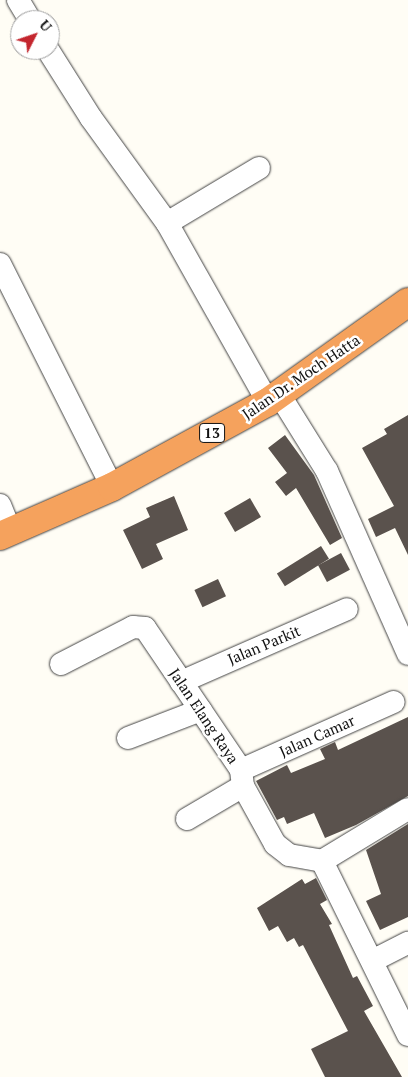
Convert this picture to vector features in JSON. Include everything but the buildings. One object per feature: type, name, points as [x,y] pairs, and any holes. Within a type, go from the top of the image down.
[{"type":"highway","name":"Jalan Dr. Moch Hatta","points":[[5,533],[112,487],[273,398],[408,302]]},
{"type":"street","points":[[54,60],[91,118],[167,223],[273,398],[327,471],[408,654]]},
{"type":"street","points":[[167,223],[259,168]]},
{"type":"street","points":[[0,264],[112,487]]},
{"type":"street","points":[[0,505],[5,533]]},
{"type":"street","name":"Jalan Parkit","points":[[181,682],[347,609]]},
{"type":"street","name":"Jalan Elang Raya","points":[[61,664],[133,627],[141,626],[145,628],[201,710],[242,778],[282,851],[298,859],[322,860]]},
{"type":"street","name":"Jalan Camar","points":[[187,819],[242,778],[394,702]]},
{"type":"street","points":[[128,738],[201,710]]},
{"type":"street","points":[[408,809],[322,860],[374,960],[408,1035]]},
{"type":"street","points":[[374,960],[408,943]]}]
